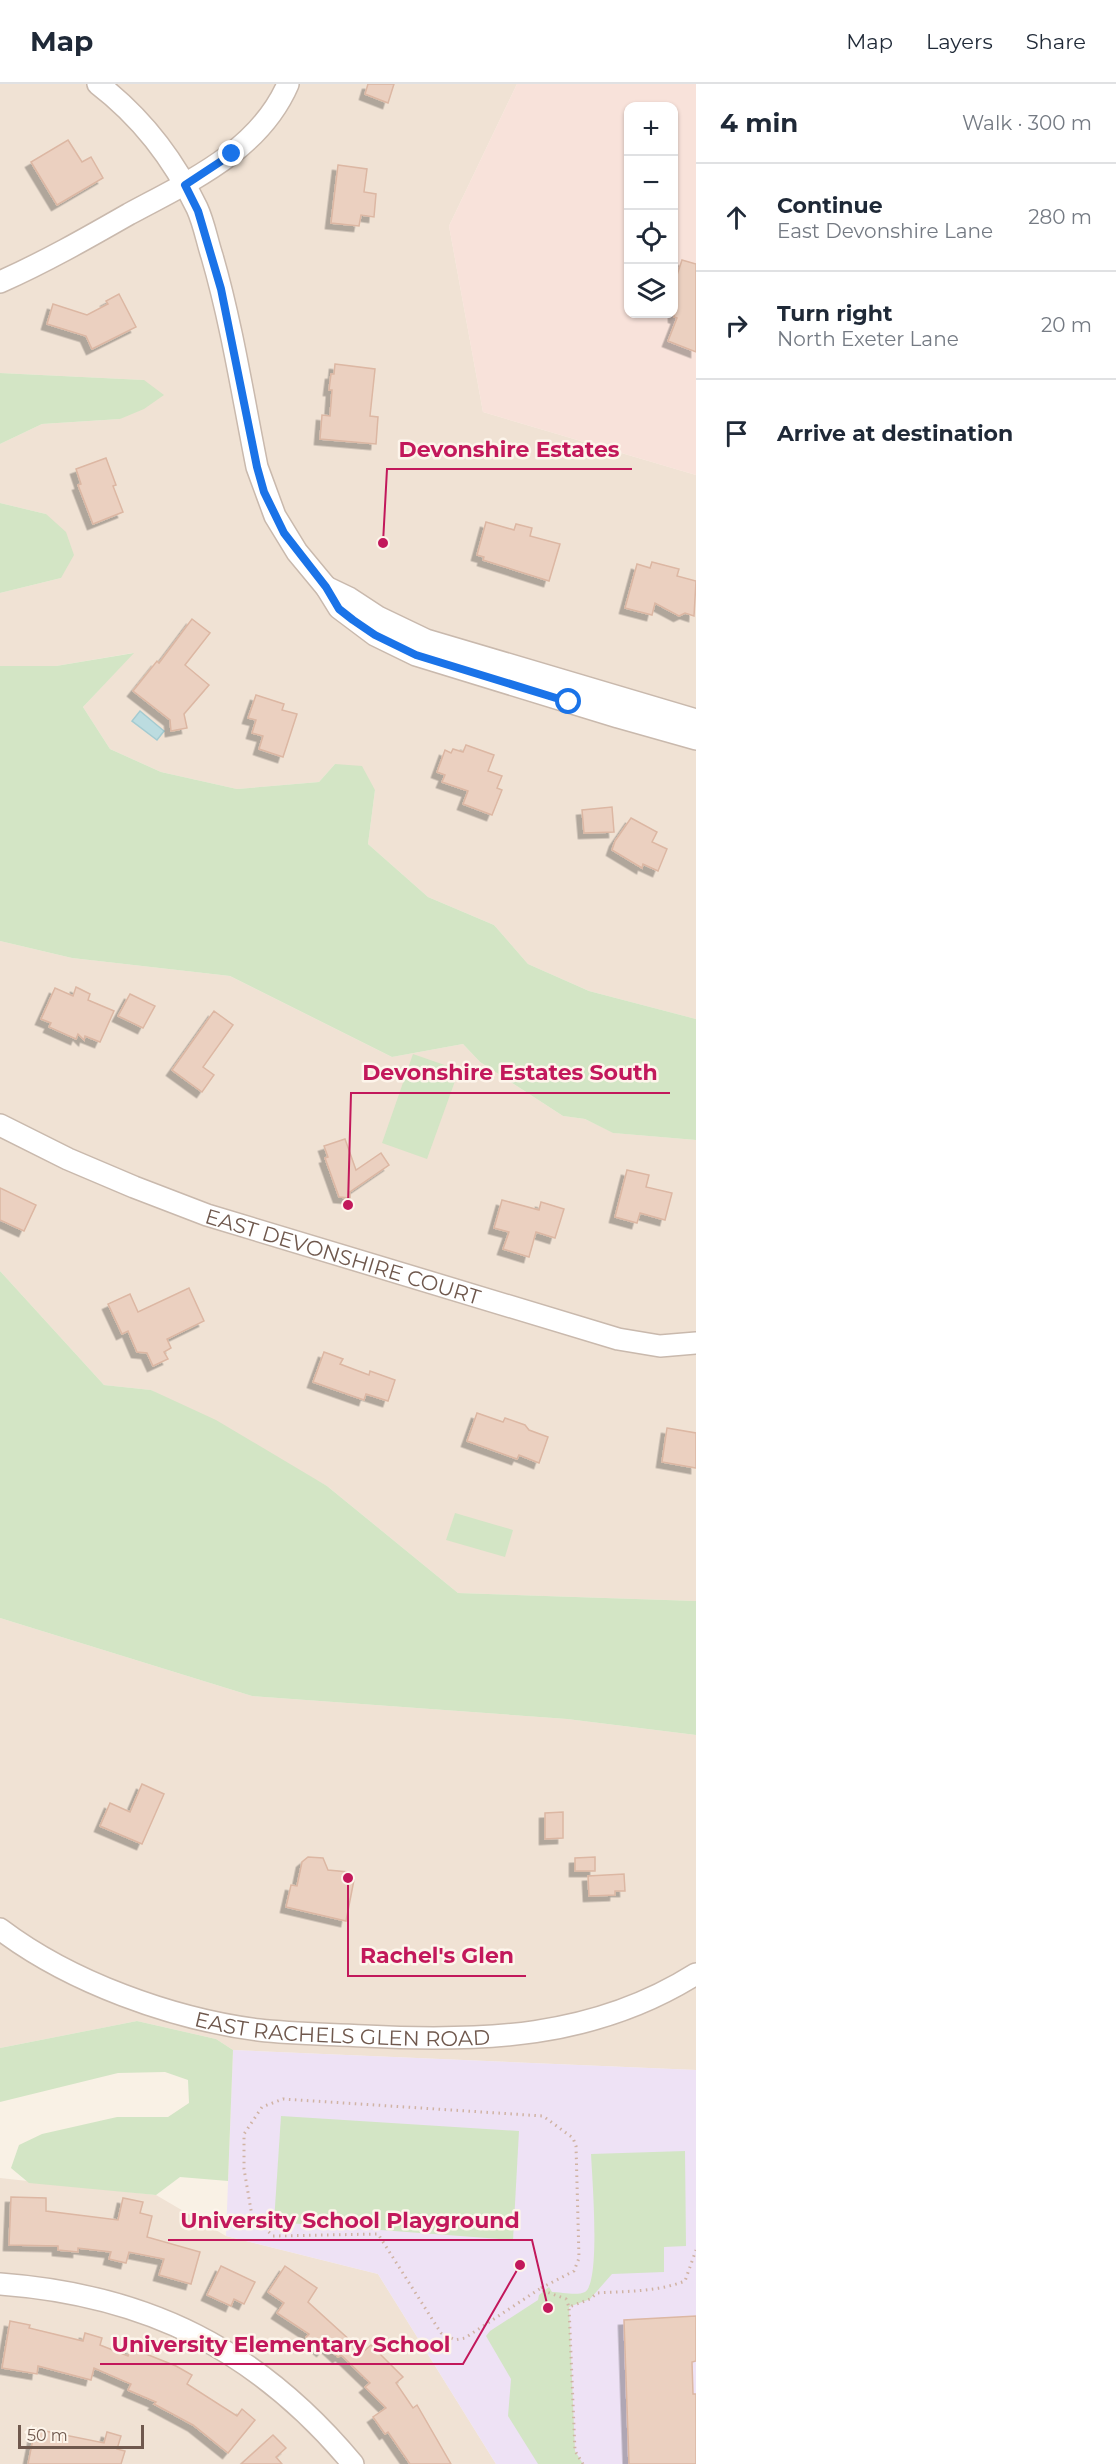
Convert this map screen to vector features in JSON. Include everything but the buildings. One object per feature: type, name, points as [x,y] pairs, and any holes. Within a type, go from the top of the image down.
[{"type":"street","points":[[99,84],[145,128],[167,156],[198,211],[221,289],[264,492],[284,533],[326,587],[339,609],[375,635],[416,655],[618,717],[696,738]]},
{"type":"street","points":[[0,282],[42,263],[204,174],[246,143],[273,110],[288,84]]},
{"type":"street","points":[[326,587],[349,598],[378,618],[426,640],[696,720]]},
{"type":"street","name":"EAST DEVONSHIRE COURT","points":[[0,1125],[68,1159],[173,1203],[261,1232],[618,1339],[660,1346],[696,1343]]},
{"type":"street","name":"EAST RACHELS GLEN ROAD","points":[[0,1929],[60,1965],[105,1988],[211,2022],[261,2030],[404,2038],[497,2036],[531,2032],[577,2025],[634,2007],[696,1974]]},
{"type":"street","points":[[0,2284],[59,2290],[115,2302],[192,2332],[241,2360],[285,2393],[317,2423],[353,2464]]},
{"type":"path","points":[[283,2099],[543,2116],[573,2138],[576,2146],[579,2258],[574,2271],[541,2288],[465,2338],[455,2340],[441,2333],[378,2234],[273,2235],[252,2216],[244,2169],[244,2134],[262,2107],[283,2099]]},
{"type":"path","points":[[569,2307],[590,2299],[597,2293],[670,2287],[684,2281],[696,2250]]},
{"type":"path","points":[[541,2288],[566,2299],[569,2307],[575,2451],[583,2464]]},
{"type":"shaded area","points":[[0,84],[517,84],[449,226],[483,412],[696,475],[696,1019],[589,991],[528,964],[494,925],[428,897],[368,844],[375,790],[335,764],[319,782],[237,789],[161,772],[110,749],[83,707],[133,653],[56,666],[0,666],[0,593],[61,578],[46,514],[0,503],[0,444],[42,424],[120,419],[144,380],[0,373]]},
{"type":"shaded area","points":[[517,84],[696,84],[696,475],[483,412],[449,226]]},
{"type":"shaded area","points":[[0,941],[72,958],[230,976],[392,1057],[463,1044],[480,1062],[563,1116],[585,1119],[614,1133],[696,1140],[696,1601],[458,1593],[327,1486],[151,1390],[104,1385],[0,1271]]},
{"type":"shaded area","points":[[0,1618],[252,1696],[567,1719],[696,1735],[696,2070],[233,2050],[216,2039],[137,2021],[0,2048]]},
{"type":"shaded area","points":[[233,2050],[696,2070],[696,2464],[496,2464],[378,2274],[226,2236]]},
{"type":"shaded area","points":[[0,2178],[156,2195],[226,2236],[378,2274],[496,2464],[0,2464]]},
{"type":"green space","points":[[0,373],[144,380],[164,395],[144,409],[120,419],[42,424],[0,444]]},
{"type":"green space","points":[[0,503],[46,514],[66,532],[74,555],[61,578],[0,593]]},
{"type":"green space","points":[[134,653],[83,707],[110,749],[161,772],[237,789],[319,782],[335,764],[362,766],[375,790],[368,844],[428,897],[494,925],[528,964],[589,991],[696,1019],[696,1140],[613,1133],[585,1119],[563,1116],[480,1062],[463,1044],[392,1057],[230,976],[72,958],[0,941],[0,666],[56,666]]},
{"type":"green space","points":[[413,1054],[459,1070],[427,1159],[382,1143]]},
{"type":"green space","points":[[0,1271],[104,1385],[151,1390],[216,1420],[327,1486],[458,1593],[696,1601],[696,1735],[567,1719],[252,1696],[0,1618]]},
{"type":"green space","points":[[455,1513],[513,1530],[505,1557],[446,1540]]},
{"type":"green space","points":[[137,2021],[216,2039],[233,2050],[228,2181],[180,2177],[156,2195],[29,2183],[11,2168],[19,2145],[42,2134],[117,2117],[168,2117],[189,2103],[188,2080],[165,2072],[118,2073],[0,2102],[0,2048]]},
{"type":"green space","points":[[281,2116],[519,2131],[513,2240],[274,2222]]},
{"type":"green space","points":[[685,2151],[686,2246],[664,2247],[664,2272],[612,2274],[590,2299],[569,2307],[575,2451],[583,2464],[538,2464],[508,2416],[511,2379],[486,2336],[490,2331],[538,2300],[539,2295],[549,2287],[552,2292],[578,2294],[585,2292],[590,2284],[594,2250],[591,2154]]},
{"type":"water","points":[[140,711],[164,731],[157,740],[132,721]]},
{"type":"place","name":"Devonshire Estates","points":[[383,543]]},
{"type":"place","name":"Devonshire Estates South","points":[[348,1205]]},
{"type":"place","name":"Rachel's Glen","points":[[348,1878]]},
{"type":"place","name":"University Elementary School","points":[[520,2265]]},
{"type":"place","name":"University School Playground","points":[[548,2308]]},
{"type":"route","points":[[232,154],[185,185],[198,211],[221,289],[264,492],[284,533],[326,587],[339,609],[375,635],[416,655],[569,702]]}]
